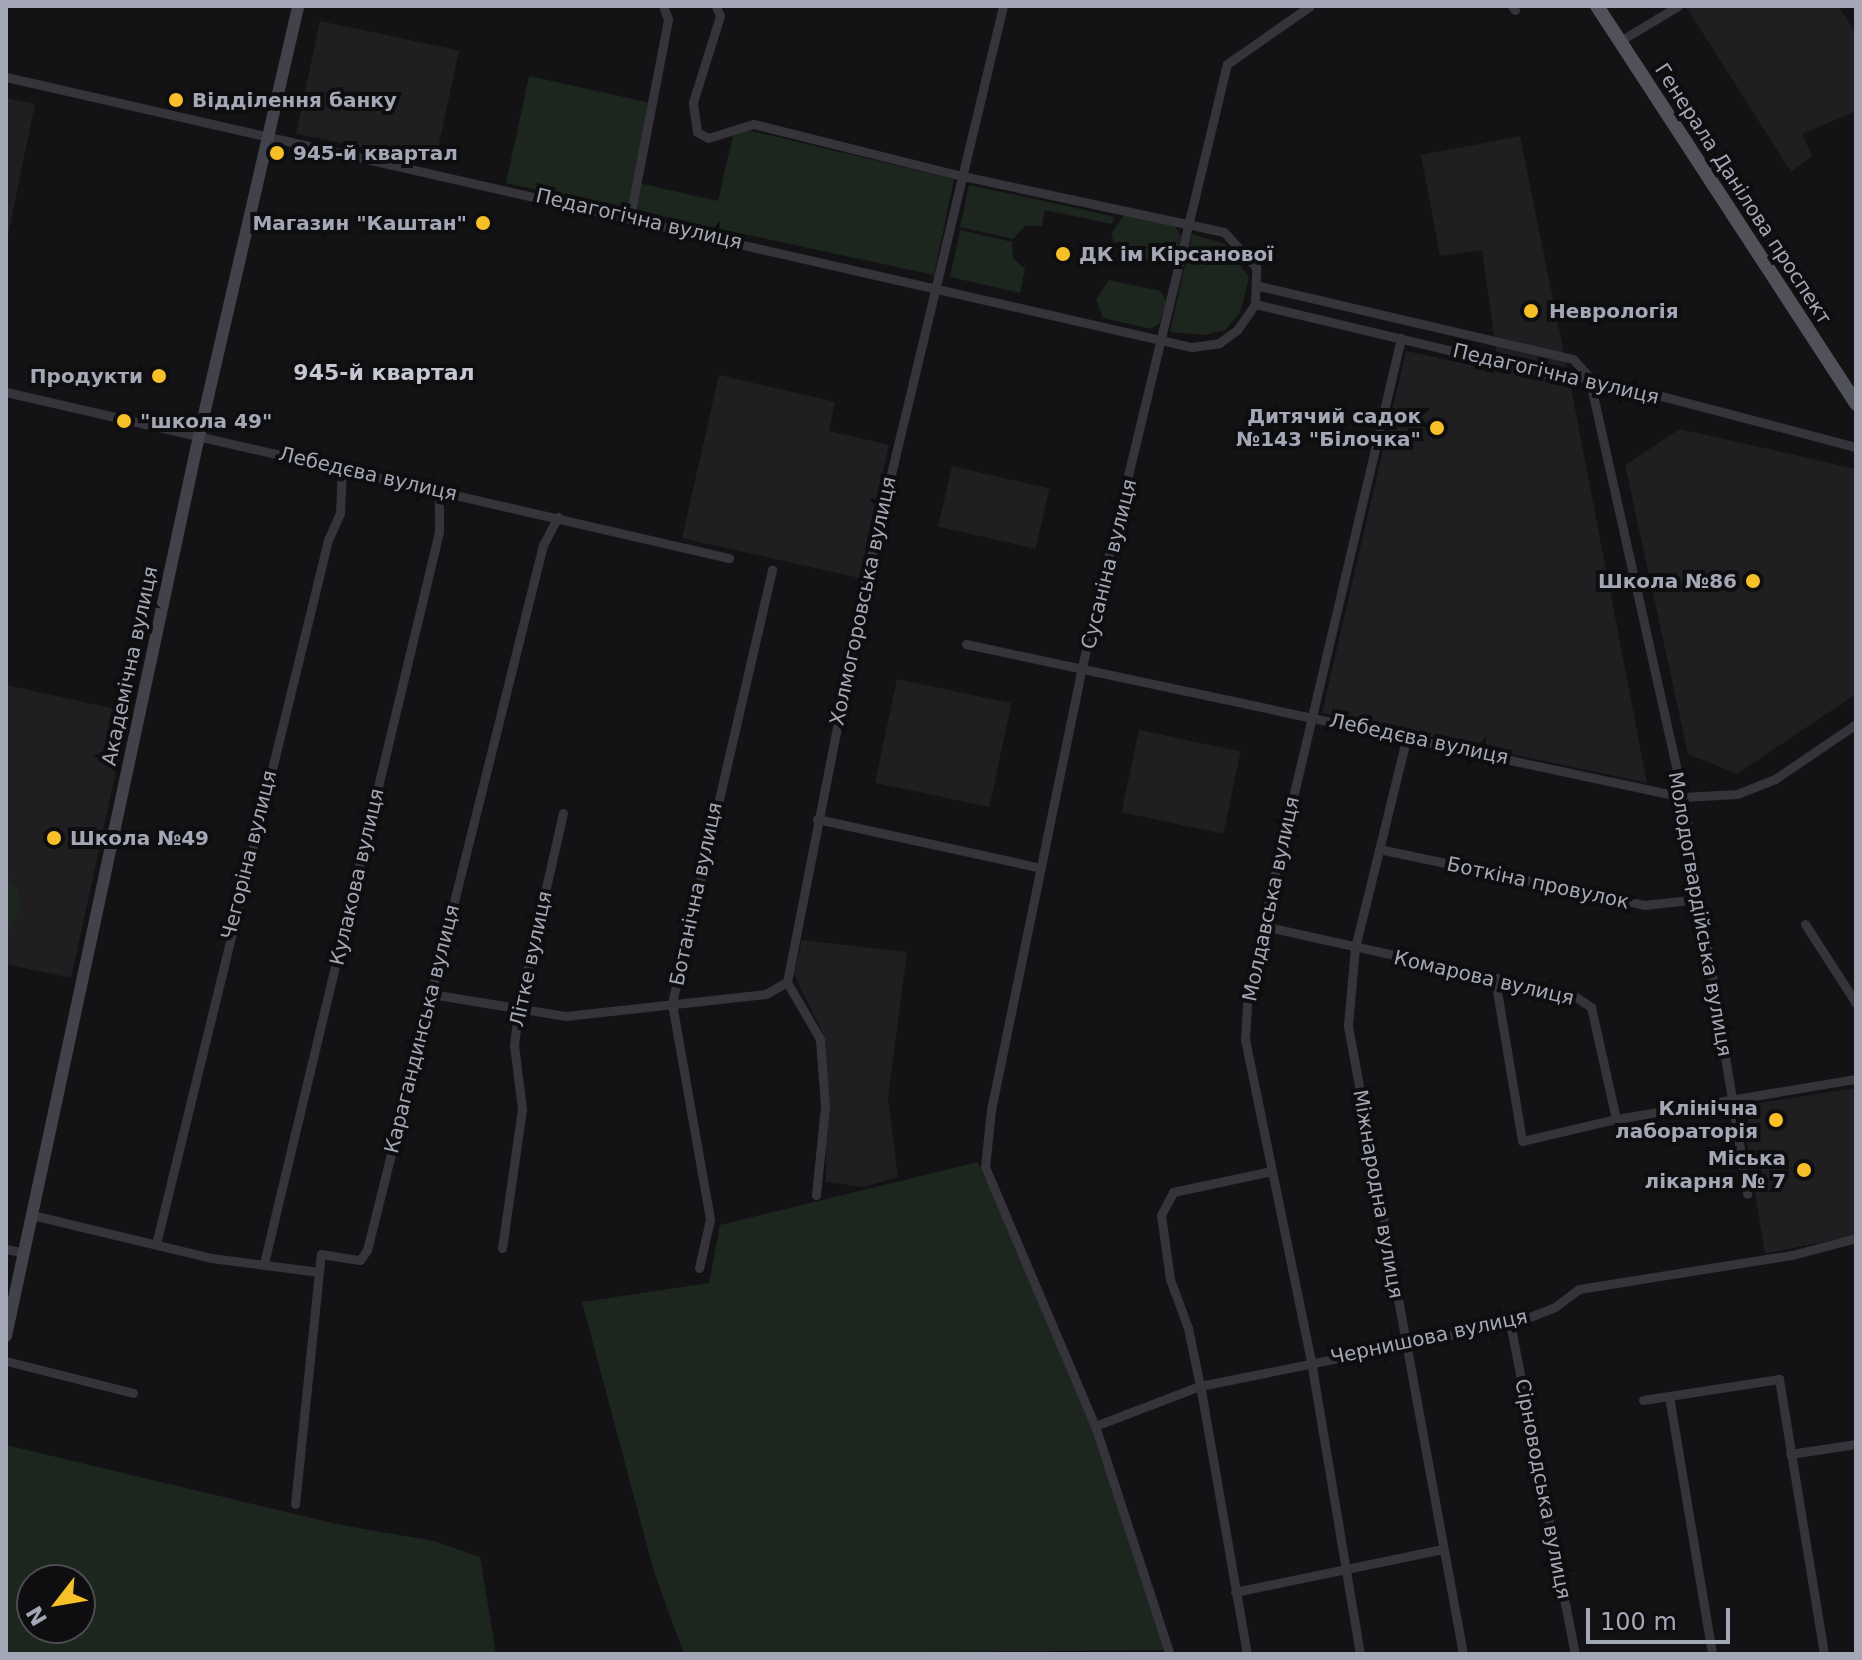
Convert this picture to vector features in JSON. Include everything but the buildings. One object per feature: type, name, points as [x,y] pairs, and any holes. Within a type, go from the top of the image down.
[{"type":"main road","name":"Академічна вулиця","points":[[6,1336],[199,436],[298,6]]},
{"type":"main road","name":"Генерала Данілова проспект","points":[[1597,6],[1856,404]]},
{"type":"street","points":[[630,217],[668,19],[663,6]]},
{"type":"street","points":[[716,6],[720,16],[693,102],[697,132],[719,137],[753,124],[962,176],[1189,222],[1224,232],[1241,246],[1256,267],[1259,286]]},
{"type":"street","name":"Холмогоровська вулиця","points":[[787,982],[865,583],[1003,6]]},
{"type":"street","name":"Сусаніна вулиця","points":[[1095,1426],[985,1167],[991,1110],[1081,671],[1227,64],[1310,6]]},
{"type":"street","points":[[1620,41],[1678,6]]},
{"type":"street","name":"Педагогічна вулиця","points":[[6,77],[1192,347],[1219,343],[1237,330],[1255,304],[1259,286],[1573,359]]},
{"type":"street","name":"Педагогічна вулиця","points":[[1255,304],[1565,378],[1589,377],[1856,447]]},
{"type":"street","name":"Молдавська вулиця","points":[[1360,1654],[1311,1361],[1245,1040],[1248,989],[1401,338]]},
{"type":"street","name":"Молодогвардійська вулиця","points":[[1573,359],[1589,377],[1683,797],[1747,1194]]},
{"type":"street","name":"Лебедєва вулиця","points":[[6,392],[729,558]]},
{"type":"street","name":"Чегоріна вулиця","points":[[156,1244],[325,555],[340,513],[342,468]]},
{"type":"street","name":"Кулакова вулиця","points":[[264,1263],[439,532],[439,490]]},
{"type":"street","name":"Карагандинська вулиця","points":[[319,1272],[321,1254],[360,1260],[367,1250],[543,545],[558,517]]},
{"type":"street","name":"Ботанічна вулиця","points":[[699,1268],[710,1219],[672,1003],[772,569]]},
{"type":"street","name":"Лебедєва вулиця","points":[[966,644],[1081,671],[1313,715],[1683,797],[1737,794],[1775,779],[1856,724]]},
{"type":"street","name":"Міжнародна вулиця","points":[[1407,736],[1355,947],[1348,1026],[1463,1654]]},
{"type":"street","name":"Літке вулиця","points":[[502,1248],[522,1109],[514,1045],[518,1011],[563,813]]},
{"type":"street","points":[[817,819],[1041,868]]},
{"type":"street","name":"Боткіна провулок","points":[[1379,849],[1644,905],[1699,899]]},
{"type":"street","points":[[1805,924],[1856,1003]]},
{"type":"street","name":"Комарова вулиця","points":[[1263,926],[1573,995],[1591,1007],[1616,1119]]},
{"type":"street","points":[[1495,979],[1522,1141],[1616,1119],[1856,1079]]},
{"type":"street","points":[[431,994],[518,1011],[566,1016],[766,994],[787,982],[820,1039],[825,1106],[816,1195]]},
{"type":"street","points":[[1247,1654],[1200,1386],[1188,1328],[1170,1279],[1161,1215],[1173,1192],[1272,1171]]},
{"type":"street","points":[[32,1215],[211,1258],[319,1272],[295,1504]]},
{"type":"street","name":"Чернишова вулиця","points":[[1095,1426],[1200,1386],[1404,1342],[1510,1323],[1555,1307],[1579,1289],[1792,1255],[1856,1238]]},
{"type":"street","points":[[6,1249],[25,1253]]},
{"type":"street","name":"Сірноводська вулиця","points":[[1510,1323],[1575,1654]]},
{"type":"street","points":[[6,1361],[133,1393]]},
{"type":"street","points":[[1643,1400],[1779,1379],[1824,1654]]},
{"type":"street","points":[[1669,1396],[1712,1654]]},
{"type":"street","points":[[1095,1426],[1169,1652]]},
{"type":"street","points":[[1790,1454],[1856,1444]]},
{"type":"street","points":[[1235,1592],[1443,1549]]},
{"type":"shaded area","points":[[1838,6],[1856,33],[1856,111],[1802,134],[1812,156],[1791,172],[1687,8]]},
{"type":"shaded area","points":[[320,21],[459,51],[435,163],[296,133]]},
{"type":"shaded area","points":[[529,76],[655,104],[638,183],[718,201],[735,127],[954,179],[934,275],[506,183]]},
{"type":"shaded area","points":[[6,98],[35,104],[8,235],[6,234]]},
{"type":"shaded area","points":[[1520,136],[1647,783],[1322,713],[1406,351],[1499,371],[1482,250],[1440,256],[1421,155]]},
{"type":"shaded area","points":[[969,185],[1114,217],[1112,224],[1045,210],[1042,226],[1025,226],[1013,239],[960,227]]},
{"type":"shaded area","points":[[1124,215],[1175,226],[1181,236],[1175,258],[1167,264],[1118,253],[1111,234]]},
{"type":"shaded area","points":[[960,230],[1012,242],[1013,258],[1025,269],[1020,293],[950,277]]},
{"type":"shaded area","points":[[1192,234],[1225,244],[1249,277],[1240,313],[1225,330],[1205,335],[1170,332]]},
{"type":"shaded area","points":[[1109,280],[1160,291],[1166,301],[1160,323],[1151,329],[1103,318],[1096,299]]},
{"type":"shaded area","points":[[719,375],[835,402],[829,431],[889,445],[859,578],[682,538]]},
{"type":"shaded area","name":"Школа №86","points":[[1680,429],[1856,469],[1856,694],[1737,774],[1688,754],[1625,465]]},
{"type":"shaded area","points":[[952,466],[1049,488],[1035,549],[938,526]]},
{"type":"shaded area","points":[[897,679],[1011,703],[989,807],[875,783]]},
{"type":"shaded area","name":"Школа №49","points":[[6,685],[129,712],[71,978],[6,964]]},
{"type":"shaded area","points":[[1139,730],[1241,752],[1223,834],[1122,812]]},
{"type":"shaded area","points":[[6,876],[18,889],[21,906],[6,940]]},
{"type":"shaded area","points":[[802,940],[907,952],[888,1098],[898,1177],[864,1187],[826,1182],[825,1038],[794,974]]},
{"type":"shaded area","name":"Міська лікарня № 7","points":[[1856,1088],[1856,1235],[1765,1254],[1741,1106]]},
{"type":"shaded area","points":[[978,1162],[1088,1416],[1165,1650],[684,1654],[654,1572],[582,1302],[709,1283],[720,1225]]},
{"type":"shaded area","points":[[6,1445],[341,1525],[434,1541],[480,1557],[496,1654],[6,1654]]},
{"type":"place","name":"Відділення банку","points":[[176,100]]},
{"type":"place","name":"945-й квартал","points":[[277,153]]},
{"type":"place","name":"Магазин \"Каштан\"","points":[[483,223]]},
{"type":"place","name":"ДК ім Кірсанової","points":[[1063,254]]},
{"type":"place","name":"Неврологія","points":[[1531,311]]},
{"type":"place","name":"Продукти","points":[[159,376]]},
{"type":"place","name":"\"школа 49\"","points":[[124,421]]},
{"type":"place","name":"Дитячий садок №143 \"Білочка\"","points":[[1437,428]]},
{"type":"place","name":"Школа №86","points":[[1753,581]]},
{"type":"place","name":"Школа №49","points":[[54,838]]},
{"type":"place","name":"Клінічна лабораторія","points":[[1776,1120]]},
{"type":"place","name":"Міська лікарня № 7","points":[[1804,1170]]},
{"type":"district","name":"945-й квартал","points":[[384,373]]}]
